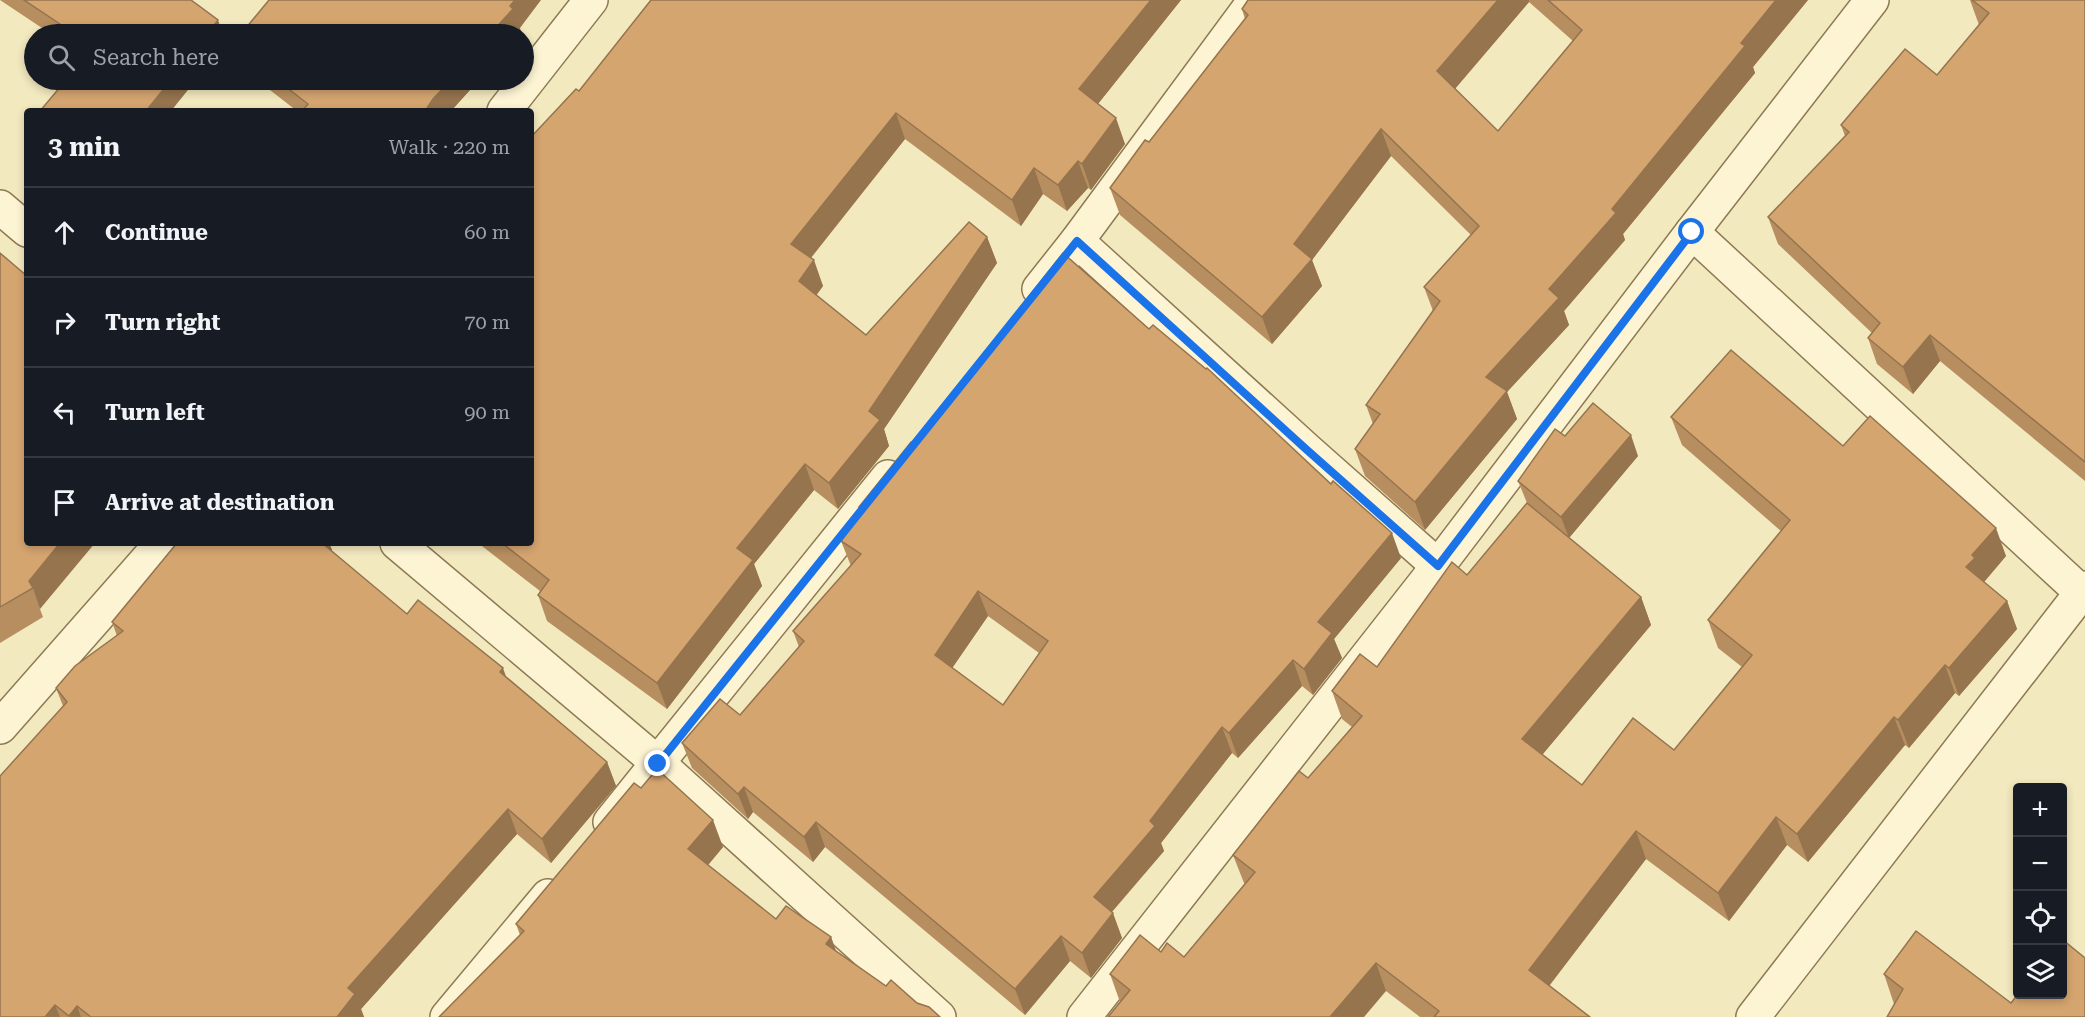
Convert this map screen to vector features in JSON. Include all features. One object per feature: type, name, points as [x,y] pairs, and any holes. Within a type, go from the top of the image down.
[{"type":"street","points":[[534,73],[591,0]]},
{"type":"street","points":[[1017,316],[1077,241],[1255,0]]},
{"type":"street","points":[[1084,1017],[1438,566],[1872,0]]},
{"type":"street","points":[[506,108],[520,90]]},
{"type":"street","points":[[0,207],[24,227]]},
{"type":"street","points":[[1692,232],[2083,590],[1754,1017]]},
{"type":"street","points":[[1077,241],[1438,566]]},
{"type":"street","points":[[591,846],[905,456]]},
{"type":"street","points":[[0,727],[159,546]]},
{"type":"street","points":[[401,546],[658,764],[939,1017]]},
{"type":"street","points":[[447,1017],[568,873]]},
{"type":"building","points":[[24,0],[191,0],[218,20],[215,24],[60,24]]},
{"type":"building","points":[[269,0],[515,0],[510,6],[513,9],[499,24],[249,24]]},
{"type":"building","points":[[651,0],[1151,0],[1079,89],[1116,118],[1082,164],[1078,161],[1058,185],[1034,168],[1012,200],[896,113],[791,244],[814,260],[799,281],[866,335],[969,222],[987,237],[869,411],[880,420],[829,483],[805,464],[737,548],[753,560],[657,683],[538,595],[549,580],[506,546],[534,546],[534,134],[576,89],[579,91]]},
{"type":"building","points":[[1248,0],[1498,0],[1437,71],[1498,131],[1582,30],[1548,0],[1776,0],[1741,43],[1745,46],[1612,209],[1616,213],[1549,289],[1559,298],[1486,377],[1507,391],[1415,502],[1355,449],[1380,414],[1366,405],[1440,301],[1424,287],[1479,226],[1381,129],[1294,244],[1312,259],[1262,317],[1110,188],[1145,140],[1149,142],[1248,15],[1242,9]]},
{"type":"building","points":[[1972,0],[2085,0],[2085,462],[1930,335],[1903,367],[1868,338],[1880,323],[1768,217],[1849,132],[1841,125],[1905,49],[1937,75],[1989,13]]},
{"type":"building","points":[[58,90],[163,90],[148,108],[43,108]]},
{"type":"building","points":[[290,90],[442,90],[427,108],[305,108],[308,104]]},
{"type":"building","points":[[0,253],[24,273],[24,546],[58,546],[29,581],[33,588],[0,607]]},
{"type":"building","points":[[1063,253],[1149,329],[1153,325],[1207,368],[1331,484],[1333,481],[1392,533],[1318,622],[1332,633],[1304,669],[1293,660],[1229,733],[1222,727],[1150,821],[1155,826],[1094,897],[1113,913],[1082,953],[1061,936],[1015,989],[816,822],[804,837],[744,787],[738,794],[682,743],[720,699],[740,715],[804,641],[793,631],[861,554],[841,541],[863,511],[859,507],[911,442],[913,444]],"holes":[[[978,591],[1048,641],[1003,705],[935,655]]]},
{"type":"building","points":[[1731,350],[1843,446],[1870,416],[1996,528],[1972,555],[1975,558],[1966,567],[2007,601],[1949,668],[1945,665],[1898,720],[1894,717],[1797,834],[1776,817],[1718,893],[1636,831],[1529,970],[1590,1017],[1434,1017],[1439,1011],[1376,963],[1330,1017],[1108,1017],[1130,990],[1110,974],[1140,935],[1161,952],[1167,943],[1184,957],[1255,872],[1233,855],[1299,771],[1308,778],[1362,716],[1332,691],[1360,654],[1377,667],[1452,562],[1467,575],[1527,503],[1641,597],[1522,739],[1582,785],[1633,718],[1674,750],[1752,655],[1708,620],[1790,520],[1671,417]]},
{"type":"building","points":[[1593,403],[1631,435],[1561,517],[1518,481],[1555,429],[1565,436]]},
{"type":"building","points":[[175,546],[326,546],[407,614],[418,600],[503,668],[500,672],[607,762],[542,839],[508,809],[348,988],[355,994],[337,1017],[91,1017],[77,1006],[69,1016],[55,1005],[45,1017],[0,1017],[0,776],[67,702],[56,688],[75,666],[123,631],[112,622]]},
{"type":"building","points":[[657,769],[713,820],[688,849],[776,919],[786,906],[831,937],[826,944],[886,986],[891,980],[917,1003],[929,1007],[940,1017],[439,1017],[524,931],[516,924],[634,783],[641,788]]},
{"type":"building","points":[[1916,931],[2011,1003],[2014,999],[2067,999],[2067,943],[2085,958],[2085,1017],[1887,1017],[1903,989],[1884,974]]},
{"type":"route","points":[[658,764],[1077,241],[1438,566],[1692,232]]}]
